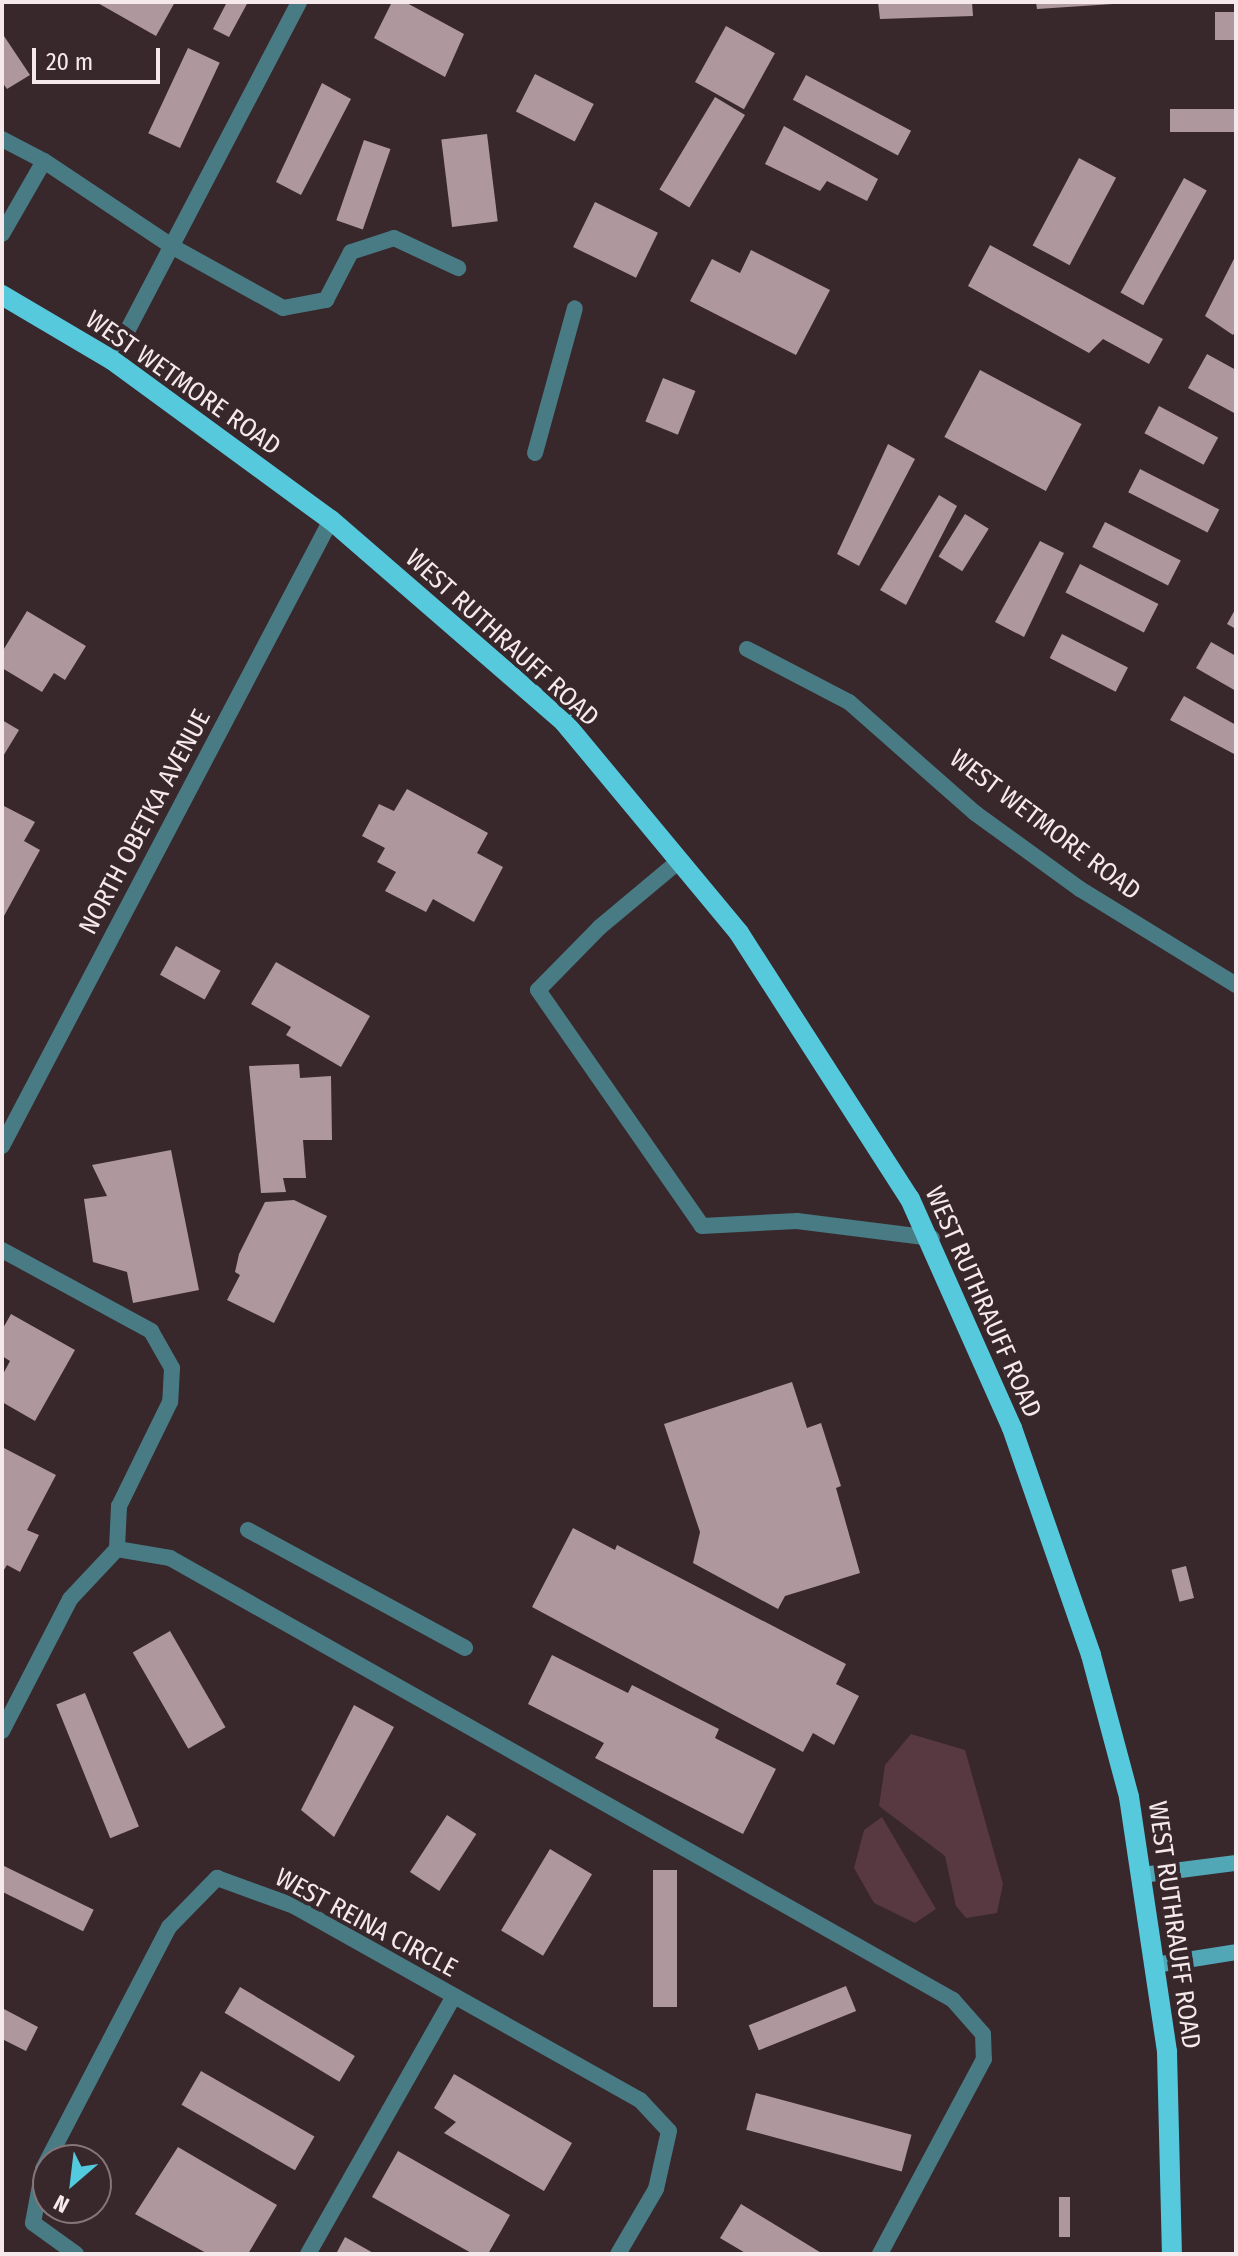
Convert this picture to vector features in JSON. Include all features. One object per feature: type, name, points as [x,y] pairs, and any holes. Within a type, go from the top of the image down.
[{"type":"main road","name":"WEST WETMORE ROAD","points":[[2,295],[112,360],[331,520]]},
{"type":"main road","name":"WEST RUTHRAUFF ROAD","points":[[331,520],[564,722],[739,933],[932,1238],[1012,1428],[1091,1655],[1135,1818],[1167,2052],[1172,2254]]},
{"type":"street","points":[[112,360],[299,2]]},
{"type":"street","points":[[2,139],[44,161],[173,247],[283,308],[326,300],[351,252],[394,238],[458,268]]},
{"type":"street","points":[[2,234],[44,161]]},
{"type":"street","points":[[535,453],[575,308]]},
{"type":"street","name":"NORTH OBETKA AVENUE","points":[[2,1146],[331,520]]},
{"type":"street","name":"WEST WETMORE ROAD","points":[[747,649],[849,702],[975,813],[1080,889],[1236,985]]},
{"type":"street","points":[[679,861],[599,928],[538,990],[702,1226],[797,1221],[932,1238]]},
{"type":"street","points":[[2,1250],[151,1331],[172,1368],[170,1402],[119,1506],[117,1549],[70,1599],[2,1731]]},
{"type":"street","points":[[248,1530],[465,1648]]},
{"type":"street","points":[[117,1549],[170,1558],[953,2000],[983,2034],[984,2059],[880,2254]]},
{"type":"street","points":[[1142,1875],[1236,1863]]},
{"type":"street","name":"WEST REINA CIRCLE","points":[[76,2254],[33,2223],[43,2169],[169,1927],[217,1878],[294,1906],[640,2100],[669,2131],[656,2189],[618,2254]]},
{"type":"street","points":[[1155,1965],[1236,1952]]},
{"type":"street","points":[[308,2254],[454,1996]]},
{"type":"shaded area","points":[[911,1734],[965,1750],[1003,1884],[997,1913],[966,1918],[956,1906],[945,1856],[879,1806],[885,1765]]},
{"type":"shaded area","points":[[882,1817],[936,1909],[915,1923],[874,1903],[854,1868],[864,1830]]},
{"type":"building","points":[[96,2],[175,2],[156,36]]},
{"type":"building","points":[[227,2],[248,2],[229,37],[213,29]]},
{"type":"building","points":[[392,2],[405,2],[464,34],[445,77],[374,38]]},
{"type":"building","points":[[878,2],[972,2],[973,16],[880,19]]},
{"type":"building","points":[[1036,2],[1112,2],[1113,4],[1037,9]]},
{"type":"building","points":[[1215,12],[1236,12],[1236,40],[1215,40]]},
{"type":"building","points":[[726,26],[775,53],[744,109],[695,82]]},
{"type":"building","points":[[2,33],[30,75],[7,89],[2,82]]},
{"type":"building","points":[[188,48],[220,63],[180,148],[148,133]]},
{"type":"building","points":[[535,74],[594,104],[575,141],[516,111]]},
{"type":"building","points":[[806,75],[911,131],[898,156],[793,100]]},
{"type":"building","points":[[322,83],[351,99],[301,195],[276,182]]},
{"type":"building","points":[[715,97],[745,115],[689,208],[659,190]]},
{"type":"building","points":[[1170,109],[1236,109],[1236,132],[1170,132]]},
{"type":"building","points":[[784,126],[878,179],[867,201],[827,181],[820,191],[765,164]]},
{"type":"building","points":[[487,134],[498,221],[452,227],[441,140]]},
{"type":"building","points":[[364,140],[390,149],[363,229],[336,220]]},
{"type":"building","points":[[1079,158],[1116,178],[1070,265],[1033,245]]},
{"type":"building","points":[[1184,178],[1207,191],[1143,305],[1120,293]]},
{"type":"building","points":[[595,202],[658,233],[636,278],[573,247]]},
{"type":"building","points":[[990,245],[1163,339],[1149,364],[1103,339],[1089,353],[968,286]]},
{"type":"building","points":[[751,250],[830,290],[796,355],[690,301],[712,259],[740,273]]},
{"type":"building","points":[[1236,255],[1236,330],[1233,335],[1205,316]]},
{"type":"building","points":[[1207,354],[1236,370],[1236,414],[1188,388]]},
{"type":"building","points":[[980,370],[1082,424],[1046,491],[944,437]]},
{"type":"building","points":[[663,378],[695,391],[678,435],[645,422]]},
{"type":"building","points":[[1159,406],[1218,437],[1204,465],[1144,433]]},
{"type":"building","points":[[888,444],[915,459],[859,566],[837,554]]},
{"type":"building","points":[[1140,469],[1219,509],[1207,533],[1128,492]]},
{"type":"building","points":[[939,495],[957,506],[906,605],[880,590]]},
{"type":"building","points":[[965,514],[989,529],[962,571],[939,556]]},
{"type":"building","points":[[1105,522],[1181,561],[1168,586],[1092,547]]},
{"type":"building","points":[[1040,541],[1064,553],[1024,637],[995,622]]},
{"type":"building","points":[[1080,564],[1158,604],[1144,632],[1065,593]]},
{"type":"building","points":[[1236,608],[1236,629],[1227,624]]},
{"type":"building","points":[[27,611],[86,646],[65,680],[54,673],[42,692],[2,668],[2,652]]},
{"type":"building","points":[[1062,634],[1128,668],[1116,692],[1050,658]]},
{"type":"building","points":[[1211,642],[1236,656],[1236,691],[1196,668]]},
{"type":"building","points":[[1184,696],[1236,725],[1236,755],[1170,720]]},
{"type":"building","points":[[2,720],[19,730],[2,758]]},
{"type":"building","points":[[407,789],[488,833],[477,853],[503,867],[474,922],[433,899],[426,912],[385,891],[396,872],[377,862],[385,848],[362,836],[379,804],[394,811]]},
{"type":"building","points":[[2,805],[35,822],[24,841],[40,850],[4,916]]},
{"type":"building","points":[[176,946],[221,971],[205,1000],[160,975]]},
{"type":"building","points":[[276,962],[370,1016],[341,1067],[286,1035],[291,1027],[251,1004]]},
{"type":"building","points":[[299,1064],[300,1078],[331,1076],[332,1140],[303,1140],[306,1178],[283,1178],[286,1192],[261,1193],[249,1066]]},
{"type":"building","points":[[171,1150],[199,1290],[133,1303],[127,1272],[93,1262],[84,1199],[107,1196],[92,1165]]},
{"type":"building","points":[[294,1200],[327,1216],[274,1323],[227,1300],[240,1275],[235,1272],[239,1254],[265,1202]]},
{"type":"building","points":[[11,1314],[75,1350],[35,1421],[2,1402],[2,1376],[10,1361],[2,1356],[2,1330]]},
{"type":"building","points":[[792,1382],[807,1428],[821,1423],[841,1486],[836,1488],[860,1573],[785,1596],[778,1609],[693,1563],[700,1532],[664,1424]]},
{"type":"building","points":[[2,1447],[56,1475],[27,1530],[39,1535],[20,1572],[7,1565],[2,1573]]},
{"type":"building","points":[[573,1528],[615,1550],[617,1545],[846,1664],[836,1684],[859,1696],[834,1745],[813,1733],[803,1752],[532,1607]]},
{"type":"building","points":[[1186,1566],[1194,1598],[1179,1602],[1171,1570]]},
{"type":"building","points":[[170,1631],[226,1727],[188,1749],[133,1652]]},
{"type":"building","points":[[552,1655],[628,1693],[632,1685],[719,1729],[715,1738],[776,1769],[743,1834],[595,1758],[604,1743],[528,1704]]},
{"type":"building","points":[[85,1693],[139,1827],[110,1838],[56,1705]]},
{"type":"building","points":[[354,1705],[394,1727],[334,1837],[301,1810]]},
{"type":"building","points":[[447,1815],[476,1834],[439,1891],[410,1872]]},
{"type":"building","points":[[550,1849],[592,1874],[543,1956],[501,1930]]},
{"type":"building","points":[[2,1865],[94,1910],[83,1931],[2,1892]]},
{"type":"building","points":[[653,1870],[677,1870],[677,2007],[653,2007]]},
{"type":"building","points":[[846,1986],[856,2011],[759,2050],[749,2025]]},
{"type":"building","points":[[240,1987],[355,2056],[339,2082],[225,2013]]},
{"type":"building","points":[[2,2008],[38,2027],[26,2051],[2,2039]]},
{"type":"building","points":[[201,2071],[314,2136],[295,2170],[182,2105]]},
{"type":"building","points":[[454,2074],[572,2143],[544,2191],[444,2133],[456,2122],[434,2108]]},
{"type":"building","points":[[756,2093],[912,2135],[902,2171],[746,2130]]},
{"type":"building","points":[[178,2147],[277,2205],[248,2254],[208,2254],[135,2214]]},
{"type":"building","points":[[398,2151],[510,2215],[488,2254],[473,2254],[372,2197]]},
{"type":"building","points":[[1059,2197],[1070,2197],[1070,2237],[1059,2237]]},
{"type":"building","points":[[741,2204],[823,2254],[747,2254],[720,2238]]},
{"type":"building","points":[[345,2237],[375,2254],[336,2254]]}]
